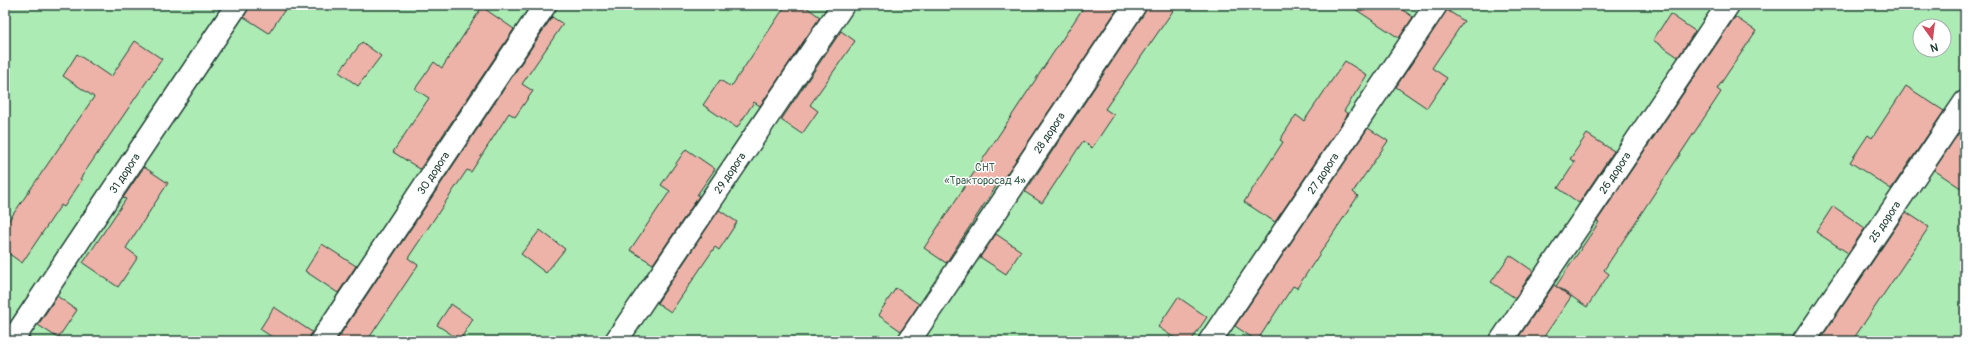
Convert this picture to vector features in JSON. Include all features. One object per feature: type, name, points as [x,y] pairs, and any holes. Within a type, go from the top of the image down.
[{"type":"lane","name":"31 дорога","points":[[12,341],[237,5]]},
{"type":"lane","name":"30 дорога","points":[[321,341],[545,5]]},
{"type":"lane","name":"29 дорога","points":[[616,341],[843,5]]},
{"type":"lane","name":"28 дорога","points":[[909,341],[1135,5]]},
{"type":"lane","name":"27 дорога","points":[[1210,341],[1436,5]]},
{"type":"lane","name":"26 дорога","points":[[1501,341],[1728,5]]},
{"type":"lane","name":"25 дорога","points":[[1804,341],[1965,102]]},
{"type":"green space","name":"СНТ «Тракторосад 4»","points":[[5,5],[1965,5],[1965,341],[5,341]]},
{"type":"building","points":[[249,5],[288,5],[269,33],[244,17]]},
{"type":"building","points":[[786,5],[803,5],[820,17],[760,106],[754,102],[737,128],[703,105],[720,80],[731,87]]},
{"type":"building","points":[[1085,5],[1120,5],[1004,178],[1002,177],[946,263],[924,248]]},
{"type":"building","points":[[1147,5],[1177,5],[1105,109],[1114,115],[1092,148],[1083,141],[1042,203],[1025,192],[1145,12]]},
{"type":"building","points":[[1349,5],[1396,5],[1413,17],[1399,38]]},
{"type":"building","points":[[482,7],[514,29],[420,169],[393,152],[429,98],[415,89],[434,62],[442,68]]},
{"type":"building","points":[[1447,10],[1464,21],[1432,68],[1447,78],[1427,108],[1396,87]]},
{"type":"building","points":[[1670,14],[1695,31],[1678,57],[1653,40]]},
{"type":"building","points":[[552,17],[563,24],[522,84],[533,91],[515,117],[509,113],[471,172],[467,170],[408,258],[418,265],[367,341],[336,341]]},
{"type":"building","points":[[1735,17],[1756,31],[1717,89],[1721,92],[1604,270],[1609,274],[1587,307],[1556,286],[1599,222],[1597,221]]},
{"type":"building","points":[[841,31],[855,41],[810,105],[818,111],[802,134],[781,120]]},
{"type":"building","points":[[135,41],[162,59],[80,179],[82,180],[64,207],[61,205],[22,263],[5,251],[5,226],[94,97],[63,76],[77,54],[111,77]]},
{"type":"building","points":[[362,42],[381,56],[358,86],[339,72]]},
{"type":"building","points":[[1345,61],[1367,75],[1344,111],[1348,114],[1275,222],[1244,202],[1283,142],[1280,140],[1296,115],[1304,121]]},
{"type":"building","points":[[1906,86],[1944,111],[1891,189],[1850,162],[1868,135],[1872,138]]},
{"type":"building","points":[[1964,125],[1965,126],[1965,191],[1934,170]]},
{"type":"building","points":[[1368,128],[1388,141],[1353,192],[1358,196],[1297,288],[1293,286],[1257,341],[1235,326]]},
{"type":"building","points":[[1587,134],[1614,151],[1579,203],[1558,188],[1575,162],[1570,159]]},
{"type":"building","points":[[686,149],[715,169],[697,195],[699,196],[653,264],[630,250],[670,191],[661,185]]},
{"type":"building","points":[[144,167],[168,183],[126,248],[138,257],[118,287],[83,263],[126,199],[123,198]]},
{"type":"building","points":[[1833,206],[1865,228],[1848,253],[1816,232]]},
{"type":"building","points":[[719,210],[737,222],[719,250],[715,247],[671,312],[657,303]]},
{"type":"building","points":[[1906,212],[1929,227],[1852,341],[1819,341]]},
{"type":"building","points":[[540,230],[565,249],[546,273],[521,254]]},
{"type":"building","points":[[996,234],[1021,251],[1006,274],[980,257]]},
{"type":"building","points":[[322,244],[356,266],[338,293],[305,271]]},
{"type":"building","points":[[1510,255],[1533,271],[1515,298],[1491,282]]},
{"type":"building","points":[[1554,285],[1571,297],[1541,341],[1516,341]]},
{"type":"building","points":[[896,288],[919,304],[901,331],[878,315]]},
{"type":"building","points":[[57,296],[77,310],[58,338],[38,325]]},
{"type":"building","points":[[1178,297],[1207,317],[1191,341],[1179,341],[1158,327]]},
{"type":"building","points":[[451,304],[473,319],[460,340],[437,325]]},
{"type":"building","points":[[274,307],[312,332],[309,341],[278,341],[260,329]]}]
